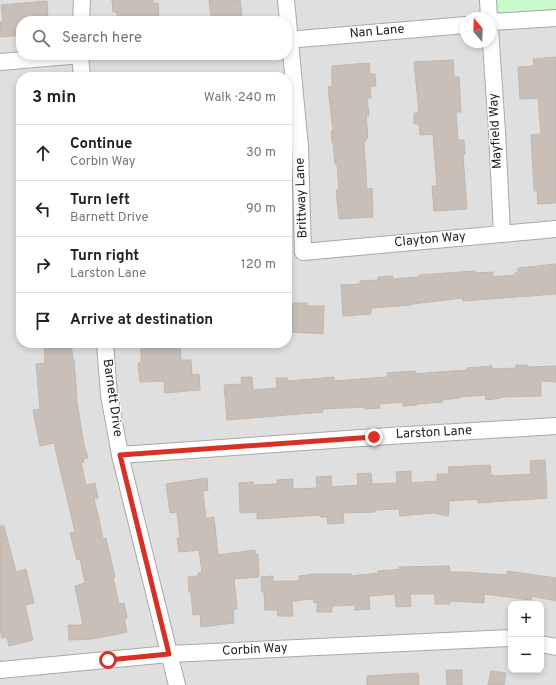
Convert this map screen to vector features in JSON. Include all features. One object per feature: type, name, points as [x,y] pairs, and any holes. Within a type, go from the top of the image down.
[{"type":"street","points":[[81,16],[82,0]]},
{"type":"street","name":"Brittway Lane","points":[[286,0],[287,16]]},
{"type":"street","points":[[488,0],[489,12]]},
{"type":"street","points":[[496,22],[556,18]]},
{"type":"street","name":"Nan Lane","points":[[292,40],[460,25]]},
{"type":"street","name":"Mayfield Way","points":[[491,48],[502,234]]},
{"type":"street","points":[[0,62],[23,60]]},
{"type":"street","points":[[81,60],[82,72]]},
{"type":"street","name":"Brittway Lane","points":[[291,60],[300,147],[303,252]]},
{"type":"street","name":"Clayton Way","points":[[303,252],[556,229]]},
{"type":"street","name":"Barnett Drive","points":[[105,348],[109,395],[120,455],[177,685]]},
{"type":"street","name":"Larston Lane","points":[[120,455],[556,426]]},
{"type":"street","name":"Corbin Way","points":[[0,670],[169,654],[508,638]]},
{"type":"street","points":[[544,645],[556,647]]},
{"type":"shaded area","points":[[0,0],[493,0],[503,15],[556,10],[556,685],[0,685]]},
{"type":"green space","points":[[493,0],[556,0],[556,10],[503,15],[497,11]]},
{"type":"building","points":[[112,0],[153,0],[153,3],[158,3],[159,16],[117,16],[117,12],[113,12]]},
{"type":"building","points":[[209,0],[240,0],[242,16],[211,16]]},
{"type":"building","points":[[47,1],[48,16],[16,16],[16,36],[1,37],[0,22],[3,22],[1,5]]},
{"type":"building","points":[[556,57],[556,203],[538,204],[537,191],[534,191],[531,135],[541,134],[538,98],[520,99],[518,67],[534,66],[533,59]]},
{"type":"building","points":[[453,60],[454,77],[459,77],[461,112],[456,112],[458,140],[464,140],[465,154],[463,155],[467,209],[434,211],[432,186],[437,186],[433,134],[420,135],[419,124],[414,124],[414,113],[419,113],[414,62]]},
{"type":"building","points":[[369,63],[370,74],[375,74],[376,86],[370,86],[371,98],[367,98],[369,116],[366,116],[368,137],[364,143],[367,189],[372,188],[373,217],[339,219],[336,190],[339,190],[337,164],[335,164],[332,143],[331,131],[333,131],[328,87],[332,86],[332,66]]},
{"type":"building","points":[[556,264],[556,294],[463,301],[462,298],[412,305],[371,308],[371,314],[343,316],[341,285],[360,284],[360,281],[378,280],[378,277],[393,276],[393,279],[419,277],[419,275],[475,271],[475,273],[493,272],[493,277],[515,275],[515,273],[518,272],[518,268]]},
{"type":"building","points":[[293,303],[307,303],[307,306],[324,306],[323,334],[292,332]]},
{"type":"building","points":[[44,348],[72,348],[73,361],[74,360],[76,396],[84,445],[88,458],[83,459],[84,462],[81,463],[86,485],[95,483],[98,498],[94,499],[103,539],[106,538],[115,577],[113,577],[119,604],[124,603],[127,618],[124,619],[127,632],[93,639],[69,640],[68,625],[83,625],[75,586],[85,583],[80,559],[77,560],[70,533],[75,532],[54,443],[40,446],[33,410],[40,409],[36,364],[45,363]]},
{"type":"building","points":[[141,348],[180,348],[181,360],[191,360],[192,375],[199,374],[200,390],[165,393],[164,381],[140,382],[138,363],[141,363]]},
{"type":"building","points":[[516,365],[527,365],[527,367],[556,366],[556,382],[541,381],[541,396],[501,397],[486,400],[485,395],[460,397],[442,400],[442,402],[417,405],[403,406],[403,402],[379,404],[380,408],[365,409],[365,407],[323,409],[323,412],[227,420],[224,385],[242,384],[241,377],[252,377],[253,390],[277,388],[276,378],[287,378],[288,381],[334,377],[334,381],[388,377],[387,373],[415,371],[416,374],[467,370],[467,368],[492,366],[492,369],[516,368]]},
{"type":"building","points":[[545,460],[547,498],[478,503],[477,499],[449,501],[448,516],[434,513],[400,516],[399,509],[374,510],[375,512],[343,513],[344,523],[328,524],[327,517],[320,517],[320,515],[257,519],[257,512],[240,513],[239,483],[253,482],[253,485],[278,484],[277,480],[293,479],[293,489],[317,488],[316,477],[331,476],[332,487],[358,485],[357,474],[371,473],[372,484],[397,483],[396,472],[411,471],[411,483],[437,481],[437,474],[449,474],[448,467],[490,465],[491,475],[495,476],[531,474],[530,461]]},
{"type":"building","points":[[207,478],[208,490],[203,491],[206,519],[214,517],[218,555],[255,550],[255,554],[258,554],[259,577],[234,579],[237,609],[233,610],[234,623],[201,627],[200,614],[193,615],[188,577],[198,576],[198,573],[202,572],[199,550],[179,552],[177,538],[180,538],[177,512],[170,513],[166,484]]},
{"type":"building","points":[[0,526],[4,526],[16,572],[26,569],[34,603],[25,605],[33,640],[9,646],[7,637],[2,638],[0,629]]},
{"type":"building","points":[[449,566],[450,572],[507,575],[507,571],[556,578],[556,601],[532,596],[531,600],[484,594],[484,603],[450,601],[450,604],[435,604],[435,594],[410,594],[411,606],[396,607],[395,594],[369,596],[370,609],[355,610],[355,605],[332,606],[332,612],[317,612],[317,602],[314,603],[314,599],[292,601],[293,616],[278,616],[277,610],[265,610],[261,577],[273,576],[273,581],[299,581],[299,576],[315,574],[351,574],[351,576],[400,569],[399,567]]},
{"type":"building","points":[[446,670],[462,670],[462,685],[447,685]]},
{"type":"building","points":[[491,671],[506,673],[504,685],[488,685]]},
{"type":"building","points":[[418,673],[419,685],[367,685],[367,676]]},
{"type":"route","points":[[108,660],[169,654],[120,455],[374,437]]}]
